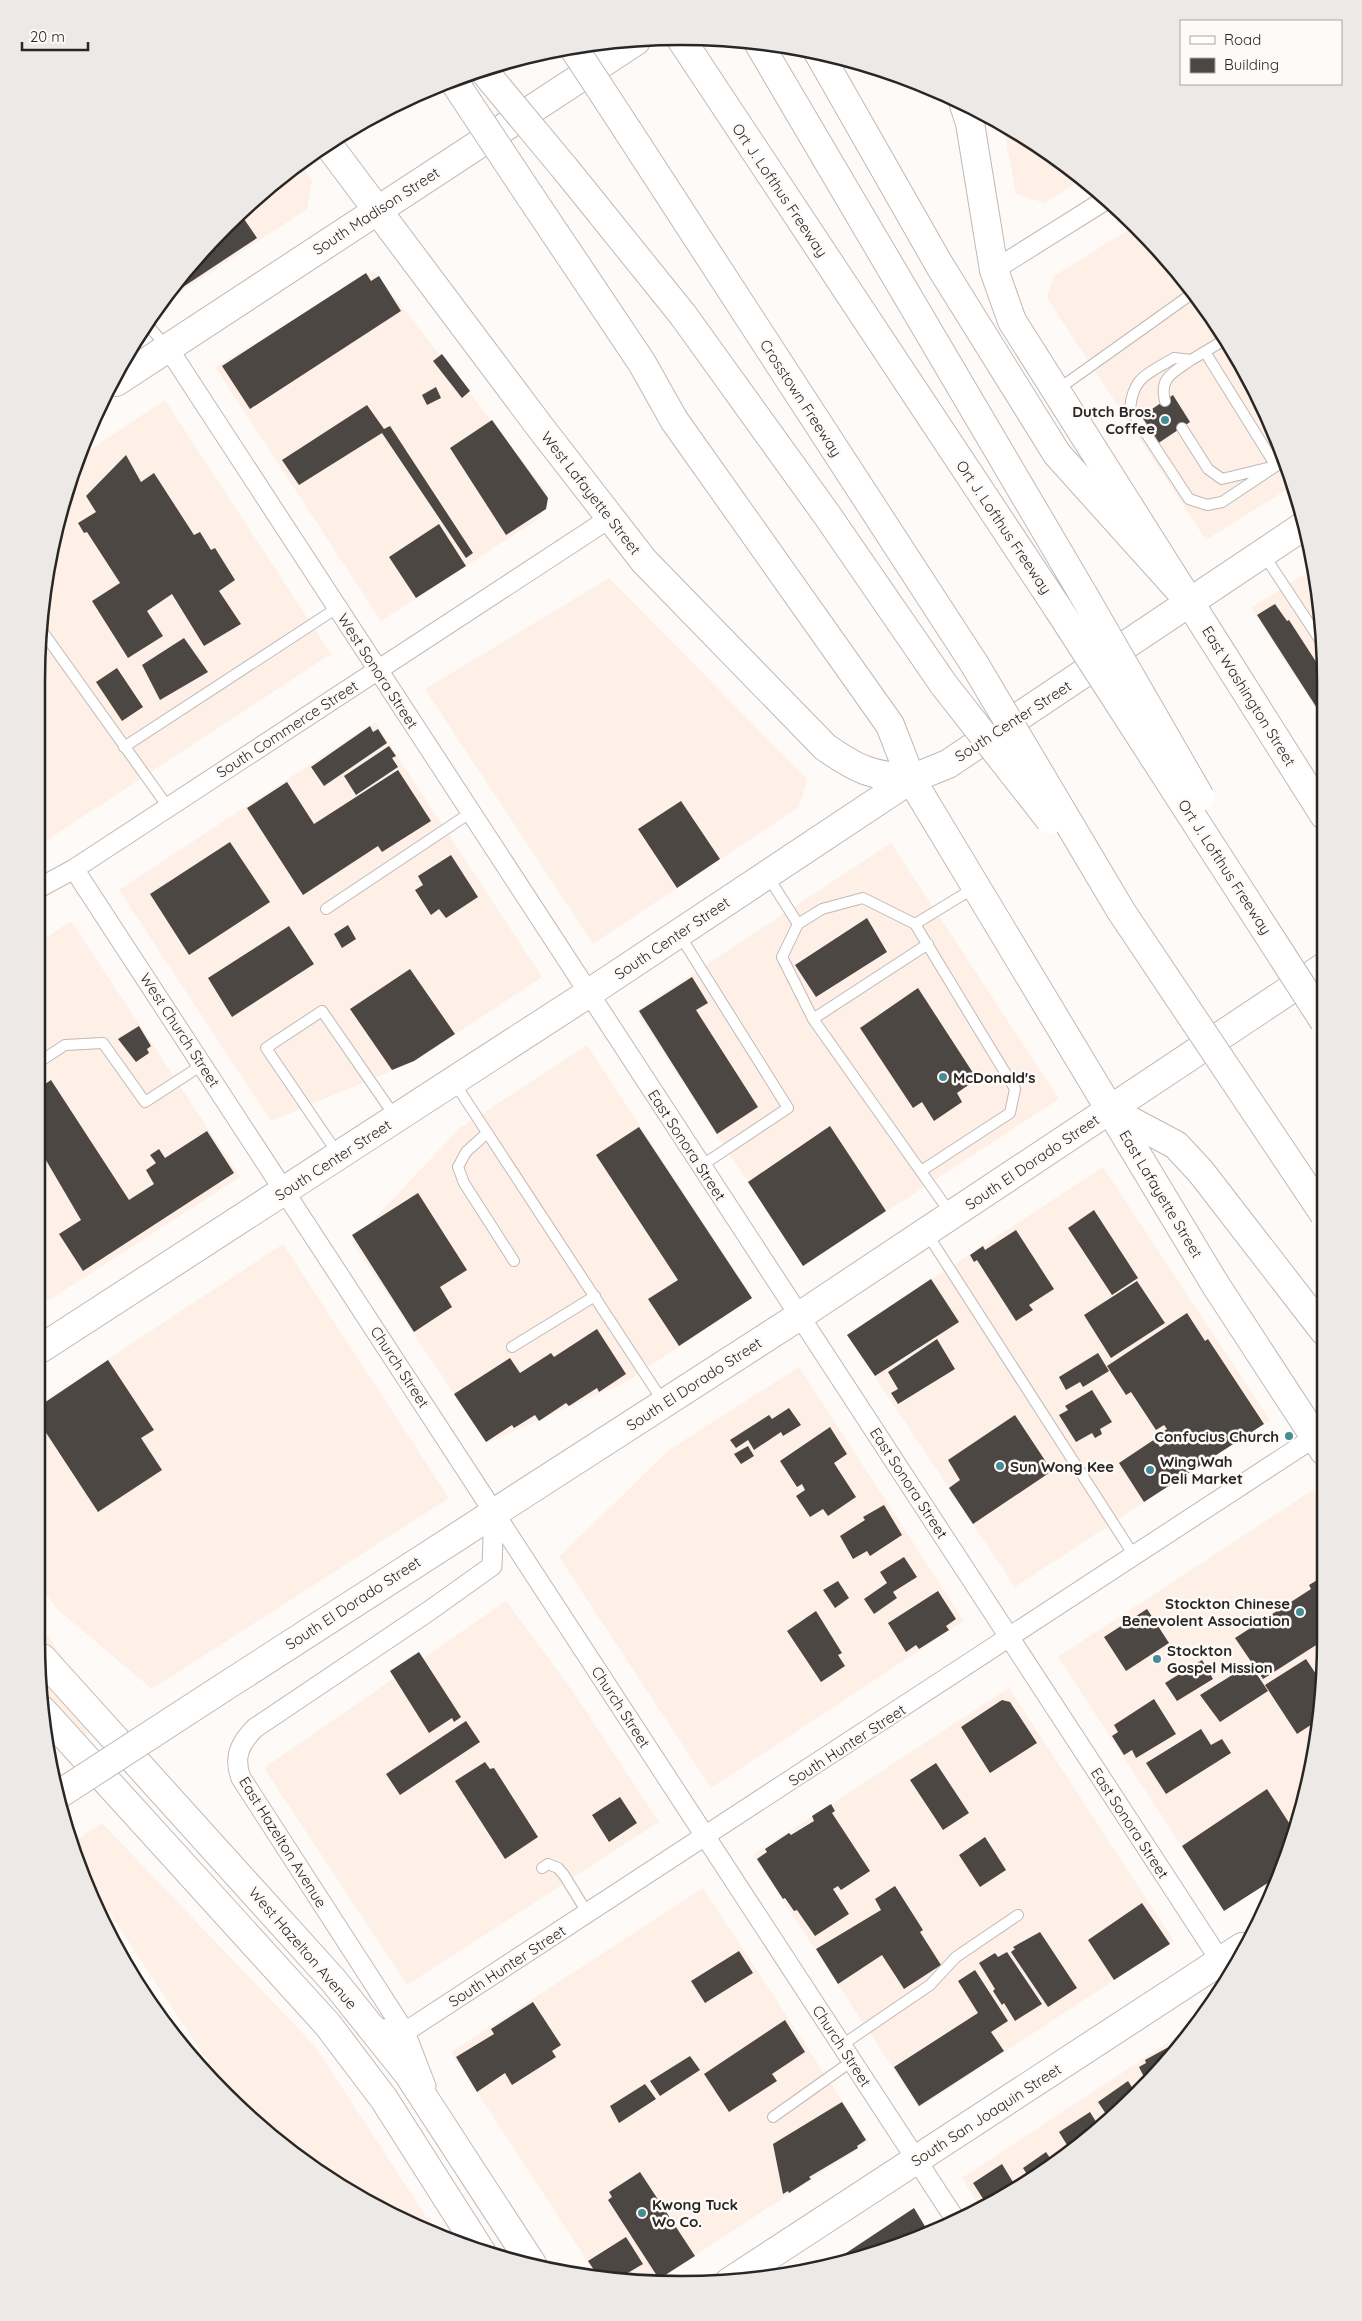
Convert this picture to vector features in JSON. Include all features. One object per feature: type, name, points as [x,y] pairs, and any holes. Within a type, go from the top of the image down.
[{"type":"main road","name":"Ort J. Lofthus Freeway","points":[[685,45],[1059,610],[1317,1010]]},
{"type":"main road","name":"South Madison Street","points":[[122,378],[626,47]]},
{"type":"main road","points":[[762,50],[1083,594],[1317,998]]},
{"type":"main road","name":"Crosstown Freeway","points":[[577,54],[975,666],[1121,911]]},
{"type":"main road","points":[[823,61],[940,266],[1057,454],[1190,602]]},
{"type":"main road","points":[[488,75],[683,316],[826,515],[944,685],[1121,911],[1317,1204]]},
{"type":"main road","name":"East Lafayette Street","points":[[457,86],[642,362],[674,420],[890,726],[911,779],[1215,1284],[1317,1439]]},
{"type":"main road","points":[[967,114],[994,270],[1012,320],[1190,602]]},
{"type":"main road","name":"West Lafayette Street","points":[[332,150],[644,561],[825,747],[849,764],[876,776],[911,779]]},
{"type":"main road","name":"South Center Street","points":[[45,1346],[285,1192],[911,779],[948,764],[1298,529]]},
{"type":"main road","name":"East Washington Street","points":[[1190,602],[1317,804]]},
{"type":"main road","name":"South El Dorado Street","points":[[64,1791],[801,1315],[1317,971]]},
{"type":"main road","points":[[1110,1110],[1176,1145],[1201,1172],[1317,1322]]},
{"type":"main road","name":"West Hazelton Avenue","points":[[46,1662],[333,1980],[409,2075],[527,2257]]},
{"type":"main road","points":[[50,1718],[328,2025],[384,2099],[474,2241]]},
{"type":"main road","name":"South San Joaquin Street","points":[[743,2273],[1230,1962]]},
{"type":"street","points":[[994,270],[1100,203]]},
{"type":"street","name":"West Sonora Street","points":[[168,348],[377,671],[589,993]]},
{"type":"street","name":"South Commerce Street","points":[[45,885],[74,868],[610,518]]},
{"type":"street","name":"West Church Street","points":[[74,868],[285,1192]]},
{"type":"street","name":"East Sonora Street","points":[[589,993],[701,1166],[801,1315],[1010,1639],[1231,1960]]},
{"type":"street","name":"Church Street","points":[[285,1192],[952,2215]]},
{"type":"street","name":"South Hunter Street","points":[[405,2032],[1135,1557],[1317,1446]]},
{"type":"street","name":"East Hazelton Avenue","points":[[441,2124],[405,2032],[241,1778],[236,1765],[244,1739],[255,1728],[429,1612],[492,1566],[494,1512]]},
{"type":"street","points":[[371,2027],[405,2032]]},
{"type":"lane","points":[[1056,391],[1188,297]]},
{"type":"lane","points":[[151,329],[168,348]]},
{"type":"lane","points":[[1165,401],[1162,389],[1166,378],[1219,343]]},
{"type":"lane","points":[[1205,352],[1276,466]]},
{"type":"lane","points":[[1191,360],[1174,358],[1137,381],[1131,392],[1130,409],[1189,499],[1207,505],[1222,502],[1276,466]]},
{"type":"lane","points":[[1182,428],[1208,469],[1222,479],[1276,466]]},
{"type":"lane","points":[[1262,553],[1315,633]]},
{"type":"lane","points":[[124,747],[337,608]]},
{"type":"lane","points":[[46,637],[168,807]]},
{"type":"lane","points":[[326,909],[470,813]]},
{"type":"lane","points":[[767,875],[798,924]]},
{"type":"lane","points":[[915,924],[976,887]]},
{"type":"lane","points":[[922,1171],[1010,1113],[1015,1089],[915,924],[863,898],[822,910],[798,924],[782,957],[813,1019],[952,1215]]},
{"type":"lane","points":[[679,933],[788,1108],[701,1166]]},
{"type":"lane","points":[[813,1019],[928,944]]},
{"type":"lane","points":[[339,1156],[266,1048],[322,1010],[397,1118]]},
{"type":"lane","points":[[45,1058],[65,1045],[103,1043],[145,1102],[202,1064]]},
{"type":"lane","points":[[453,1082],[664,1403]]},
{"type":"lane","points":[[487,1133],[466,1152],[458,1167],[464,1183],[514,1261]]},
{"type":"lane","points":[[926,1232],[1135,1557]]},
{"type":"lane","points":[[512,1347],[595,1296]]},
{"type":"lane","points":[[542,1868],[548,1864],[558,1868],[588,1914]]},
{"type":"lane","points":[[842,2045],[930,1984],[956,1957],[1018,1916]]},
{"type":"lane","points":[[773,2117],[852,2061]]},
{"type":"shaded area","points":[[1004,133],[1034,152],[1077,183],[1045,203],[1016,194]]},
{"type":"shaded area","points":[[304,169],[312,180],[307,209],[174,296],[231,231]]},
{"type":"shaded area","points":[[1129,229],[1131,231],[1186,294],[1232,363],[1269,438],[1287,489],[1206,540],[1047,298],[1054,276]]},
{"type":"shaded area","points":[[374,271],[547,492],[540,518],[381,621],[215,367]]},
{"type":"shaded area","points":[[165,400],[331,654],[45,841],[45,681],[46,639],[50,598],[67,516],[88,451]]},
{"type":"shaded area","points":[[1308,572],[1316,639],[1317,710],[1251,608]]},
{"type":"shaded area","points":[[609,578],[807,779],[799,807],[593,944],[425,689]]},
{"type":"shaded area","points":[[375,722],[542,977],[415,1061],[271,1121],[119,890]]},
{"type":"shaded area","points":[[891,843],[1059,1099],[803,1266],[636,1011]]},
{"type":"shaded area","points":[[71,921],[240,1177],[45,1303],[45,938]]},
{"type":"shaded area","points":[[587,1045],[753,1298],[624,1383],[487,1443],[352,1242],[460,1128]]},
{"type":"shaded area","points":[[1103,1167],[1270,1420],[1015,1587],[847,1335]]},
{"type":"shaded area","points":[[283,1244],[449,1498],[152,1689],[57,1609],[45,1592],[45,1400]]},
{"type":"shaded area","points":[[799,1367],[964,1621],[711,1788],[559,1557],[669,1450]]},
{"type":"shaded area","points":[[1313,1490],[1317,1496],[1317,1640],[1316,1682],[1312,1723],[1295,1805],[1269,1882],[1224,1911],[1058,1657]]},
{"type":"shaded area","points":[[506,1601],[574,1693],[659,1822],[407,1985],[264,1768]]},
{"type":"shaded area","points":[[45,1631],[104,1721],[66,1750],[51,1726],[46,1682]]},
{"type":"shaded area","points":[[1009,1688],[1174,1941],[919,2108],[753,1855]]},
{"type":"shaded area","points":[[102,1823],[314,2045],[432,2225],[363,2191],[328,2169],[294,2145],[231,2090],[215,2072],[102,1901],[77,1839]]},
{"type":"shaded area","points":[[703,1888],[869,2142],[664,2276],[593,2270],[451,2052]]},
{"type":"shaded area","points":[[1179,2035],[1131,2090],[1068,2145],[1034,2169],[977,2202],[962,2178]]},
{"type":"building","points":[[244,219],[257,238],[180,289],[231,231]]},
{"type":"building","points":[[366,273],[371,281],[379,276],[401,311],[250,409],[222,366]]},
{"type":"building","points":[[442,354],[470,391],[462,398],[433,361]]},
{"type":"building","points":[[436,387],[441,398],[427,405],[422,395]]},
{"type":"building","name":"Dutch Bros. Coffee","points":[[1173,395],[1190,422],[1157,444],[1140,417]]},
{"type":"building","points":[[367,405],[384,429],[390,426],[473,553],[466,558],[382,433],[299,485],[282,460]]},
{"type":"building","points":[[492,420],[548,498],[546,509],[506,535],[450,448]]},
{"type":"building","points":[[126,455],[141,482],[154,473],[194,535],[200,532],[211,550],[215,548],[235,580],[219,591],[241,624],[204,646],[172,594],[147,611],[163,636],[128,658],[92,601],[120,583],[87,532],[84,533],[78,523],[96,512],[86,496]]},
{"type":"building","points":[[439,524],[466,566],[416,598],[389,557]]},
{"type":"building","points":[[1275,604],[1287,621],[1289,620],[1317,663],[1317,708],[1257,615]]},
{"type":"building","points":[[184,638],[208,672],[160,700],[142,665]]},
{"type":"building","points":[[117,668],[143,707],[122,721],[96,682]]},
{"type":"building","points":[[370,726],[373,732],[378,729],[387,743],[324,786],[311,767]]},
{"type":"building","points":[[389,746],[396,756],[392,758],[398,767],[356,795],[344,776]]},
{"type":"building","points":[[398,770],[431,821],[382,852],[378,846],[303,895],[247,808],[287,782],[314,824]]},
{"type":"building","points":[[681,801],[720,859],[677,888],[638,829]]},
{"type":"building","points":[[230,842],[270,902],[189,955],[150,894]]},
{"type":"building","points":[[451,855],[478,897],[446,918],[439,909],[431,915],[415,890],[423,885],[418,876]]},
{"type":"building","points":[[867,918],[887,952],[816,997],[795,965]]},
{"type":"building","points":[[348,925],[356,939],[342,948],[334,934]]},
{"type":"building","points":[[289,926],[314,964],[232,1017],[208,978]]},
{"type":"building","points":[[410,969],[455,1034],[414,1061],[392,1070],[350,1009]]},
{"type":"building","points":[[692,977],[708,1003],[696,1010],[758,1107],[717,1134],[639,1011]]},
{"type":"building","points":[[918,988],[977,1079],[957,1093],[962,1102],[934,1121],[922,1102],[913,1108],[860,1028]]},
{"type":"building","points":[[139,1026],[151,1046],[147,1049],[149,1053],[136,1062],[118,1039]]},
{"type":"building","points":[[51,1080],[129,1200],[154,1184],[146,1170],[156,1163],[150,1155],[159,1149],[165,1158],[207,1131],[234,1173],[83,1271],[59,1234],[81,1220],[45,1159],[45,1084]]},
{"type":"building","points":[[830,1126],[886,1211],[803,1266],[748,1182]]},
{"type":"building","points":[[639,1127],[752,1298],[679,1346],[648,1299],[678,1280],[596,1155]]},
{"type":"building","points":[[418,1193],[467,1270],[440,1287],[452,1307],[414,1332],[352,1235]]},
{"type":"building","points":[[1094,1210],[1138,1278],[1112,1295],[1068,1228]]},
{"type":"building","points":[[1016,1230],[1054,1289],[1029,1305],[1033,1310],[1016,1321],[977,1260],[974,1262],[970,1255],[983,1246],[985,1250]]},
{"type":"building","points":[[931,1279],[959,1322],[875,1376],[847,1335]]},
{"type":"building","points":[[1137,1281],[1165,1323],[1111,1358],[1084,1315]]},
{"type":"building","points":[[1187,1313],[1205,1341],[1208,1339],[1264,1424],[1144,1502],[1119,1463],[1155,1439],[1160,1447],[1165,1444],[1159,1434],[1167,1429],[1164,1425],[1156,1430],[1131,1392],[1126,1395],[1107,1366]]},
{"type":"building","points":[[597,1329],[626,1374],[599,1392],[597,1388],[569,1406],[566,1403],[539,1421],[535,1415],[514,1428],[512,1425],[486,1442],[454,1394],[510,1358],[520,1373],[551,1353],[554,1357]]},
{"type":"building","points":[[937,1339],[955,1369],[898,1404],[891,1393],[898,1389],[888,1372]]},
{"type":"building","points":[[1098,1353],[1109,1371],[1083,1387],[1080,1382],[1066,1390],[1059,1377]]},
{"type":"building","points":[[108,1360],[154,1430],[141,1438],[162,1470],[98,1512],[45,1431],[45,1402]]},
{"type":"building","points":[[1092,1390],[1112,1422],[1100,1429],[1102,1434],[1095,1438],[1092,1433],[1076,1442],[1059,1415],[1068,1410],[1065,1406]]},
{"type":"building","points":[[789,1408],[801,1425],[783,1436],[781,1432],[754,1450],[748,1440],[736,1448],[730,1440],[769,1415],[772,1419]]},
{"type":"building","name":"Sun Wong Kee","points":[[1015,1415],[1052,1471],[973,1524],[949,1488],[960,1480],[948,1460]]},
{"type":"building","points":[[830,1427],[847,1454],[834,1463],[856,1497],[828,1516],[823,1509],[810,1517],[796,1496],[805,1490],[802,1484],[797,1487],[780,1461]]},
{"type":"building","points":[[748,1446],[754,1456],[741,1464],[734,1454]]},
{"type":"building","points":[[884,1505],[902,1535],[870,1556],[867,1551],[853,1559],[840,1536],[865,1520],[863,1517]]},
{"type":"building","points":[[904,1557],[917,1577],[893,1592],[897,1598],[874,1614],[864,1599],[887,1583],[880,1572]]},
{"type":"building","name":"Stockton Chinese Benevolent Association","points":[[1317,1580],[1317,1645],[1263,1679],[1235,1638],[1311,1589],[1309,1585]]},
{"type":"building","points":[[838,1581],[849,1598],[835,1608],[823,1590]]},
{"type":"building","points":[[938,1591],[956,1619],[946,1626],[949,1630],[919,1649],[916,1645],[906,1652],[888,1623]]},
{"type":"building","points":[[1147,1609],[1169,1643],[1126,1671],[1104,1637]]},
{"type":"building","points":[[816,1611],[842,1653],[838,1655],[845,1666],[821,1682],[787,1631]]},
{"type":"building","points":[[419,1652],[461,1717],[454,1722],[452,1718],[429,1733],[390,1671]]},
{"type":"building","points":[[1306,1659],[1316,1674],[1312,1724],[1297,1734],[1265,1685]]},
{"type":"building","points":[[1202,1660],[1213,1679],[1177,1701],[1165,1683]]},
{"type":"building","points":[[1250,1664],[1268,1691],[1220,1722],[1200,1695]]},
{"type":"building","points":[[1154,1699],[1176,1734],[1136,1758],[1132,1750],[1124,1755],[1112,1736],[1118,1732],[1114,1725]]},
{"type":"building","points":[[1002,1700],[1010,1702],[1037,1743],[990,1773],[961,1727]]},
{"type":"building","points":[[466,1721],[480,1742],[400,1795],[386,1774]]},
{"type":"building","points":[[1201,1729],[1211,1745],[1222,1739],[1231,1753],[1166,1794],[1146,1763]]},
{"type":"building","points":[[485,1762],[490,1769],[494,1768],[538,1837],[505,1859],[455,1781]]},
{"type":"building","points":[[936,1763],[969,1813],[943,1830],[910,1780]]},
{"type":"building","points":[[1267,1789],[1289,1823],[1269,1882],[1224,1911],[1182,1846]]},
{"type":"building","points":[[620,1797],[637,1823],[609,1842],[592,1815]]},
{"type":"building","points":[[831,1804],[835,1811],[832,1813],[870,1871],[841,1890],[838,1886],[833,1889],[849,1914],[815,1936],[797,1910],[794,1911],[785,1898],[783,1899],[757,1859],[767,1852],[765,1849],[789,1833],[791,1835],[814,1821],[812,1816]]},
{"type":"building","points":[[985,1837],[1006,1870],[980,1887],[959,1855]]},
{"type":"building","points":[[895,1886],[923,1930],[920,1932],[941,1965],[904,1989],[882,1955],[838,1984],[816,1949],[881,1910],[875,1899]]},
{"type":"building","points":[[1142,1903],[1170,1944],[1114,1980],[1088,1940]]},
{"type":"building","points":[[1040,1932],[1077,1988],[1048,2007],[1011,1952],[1015,1949],[1013,1947]]},
{"type":"building","points":[[739,1951],[753,1973],[705,2003],[691,1981]]},
{"type":"building","points":[[1007,1952],[1042,2004],[1015,2021],[1004,2003],[1002,2005],[993,1991],[995,1989],[979,1963],[995,1953],[998,1957]]},
{"type":"building","points":[[975,1970],[1008,2021],[991,2032],[1004,2051],[919,2106],[894,2067],[978,2013],[958,1981]]},
{"type":"building","points":[[533,2002],[561,2045],[552,2051],[556,2057],[512,2085],[505,2073],[477,2092],[456,2057],[494,2034],[491,2029]]},
{"type":"building","points":[[785,2020],[805,2052],[772,2074],[777,2081],[729,2112],[704,2074]]},
{"type":"building","points":[[1169,2047],[1144,2076],[1139,2067],[1146,2063],[1145,2060]]},
{"type":"building","points":[[690,2056],[700,2070],[660,2096],[650,2081]]},
{"type":"building","points":[[1128,2081],[1133,2088],[1105,2113],[1098,2102]]},
{"type":"building","points":[[645,2084],[656,2099],[619,2123],[610,2106]]},
{"type":"building","points":[[842,2102],[866,2140],[857,2146],[858,2148],[809,2177],[811,2179],[789,2193],[788,2191],[783,2194],[773,2144]]},
{"type":"building","points":[[1090,2112],[1096,2121],[1067,2145],[1059,2132]]},
{"type":"building","points":[[1046,2152],[1050,2158],[1027,2174],[1023,2168]]},
{"type":"building","points":[[1002,2164],[1013,2182],[983,2199],[973,2183]]},
{"type":"building","name":"Kwong Tuck Wo Co.","points":[[640,2172],[695,2256],[664,2276],[657,2275],[608,2200],[612,2197],[609,2192]]},
{"type":"building","points":[[914,2208],[926,2227],[885,2242],[844,2255]]},
{"type":"building","points":[[626,2237],[643,2264],[626,2274],[594,2270],[588,2261]]},
{"type":"place","name":"Dutch Bros. Coffee","points":[[1165,420]]},
{"type":"place","name":"McDonald's","points":[[943,1077]]},
{"type":"place","name":"Confucius Church","points":[[1289,1436]]},
{"type":"place","name":"Sun Wong Kee","points":[[1000,1466]]},
{"type":"place","name":"Wing Wah Deli Market","points":[[1150,1470]]},
{"type":"place","name":"Stockton Chinese Benevolent Association","points":[[1300,1612]]},
{"type":"place","name":"Stockton Gospel Mission","points":[[1157,1659]]},
{"type":"place","name":"Kwong Tuck Wo Co.","points":[[642,2213]]}]
